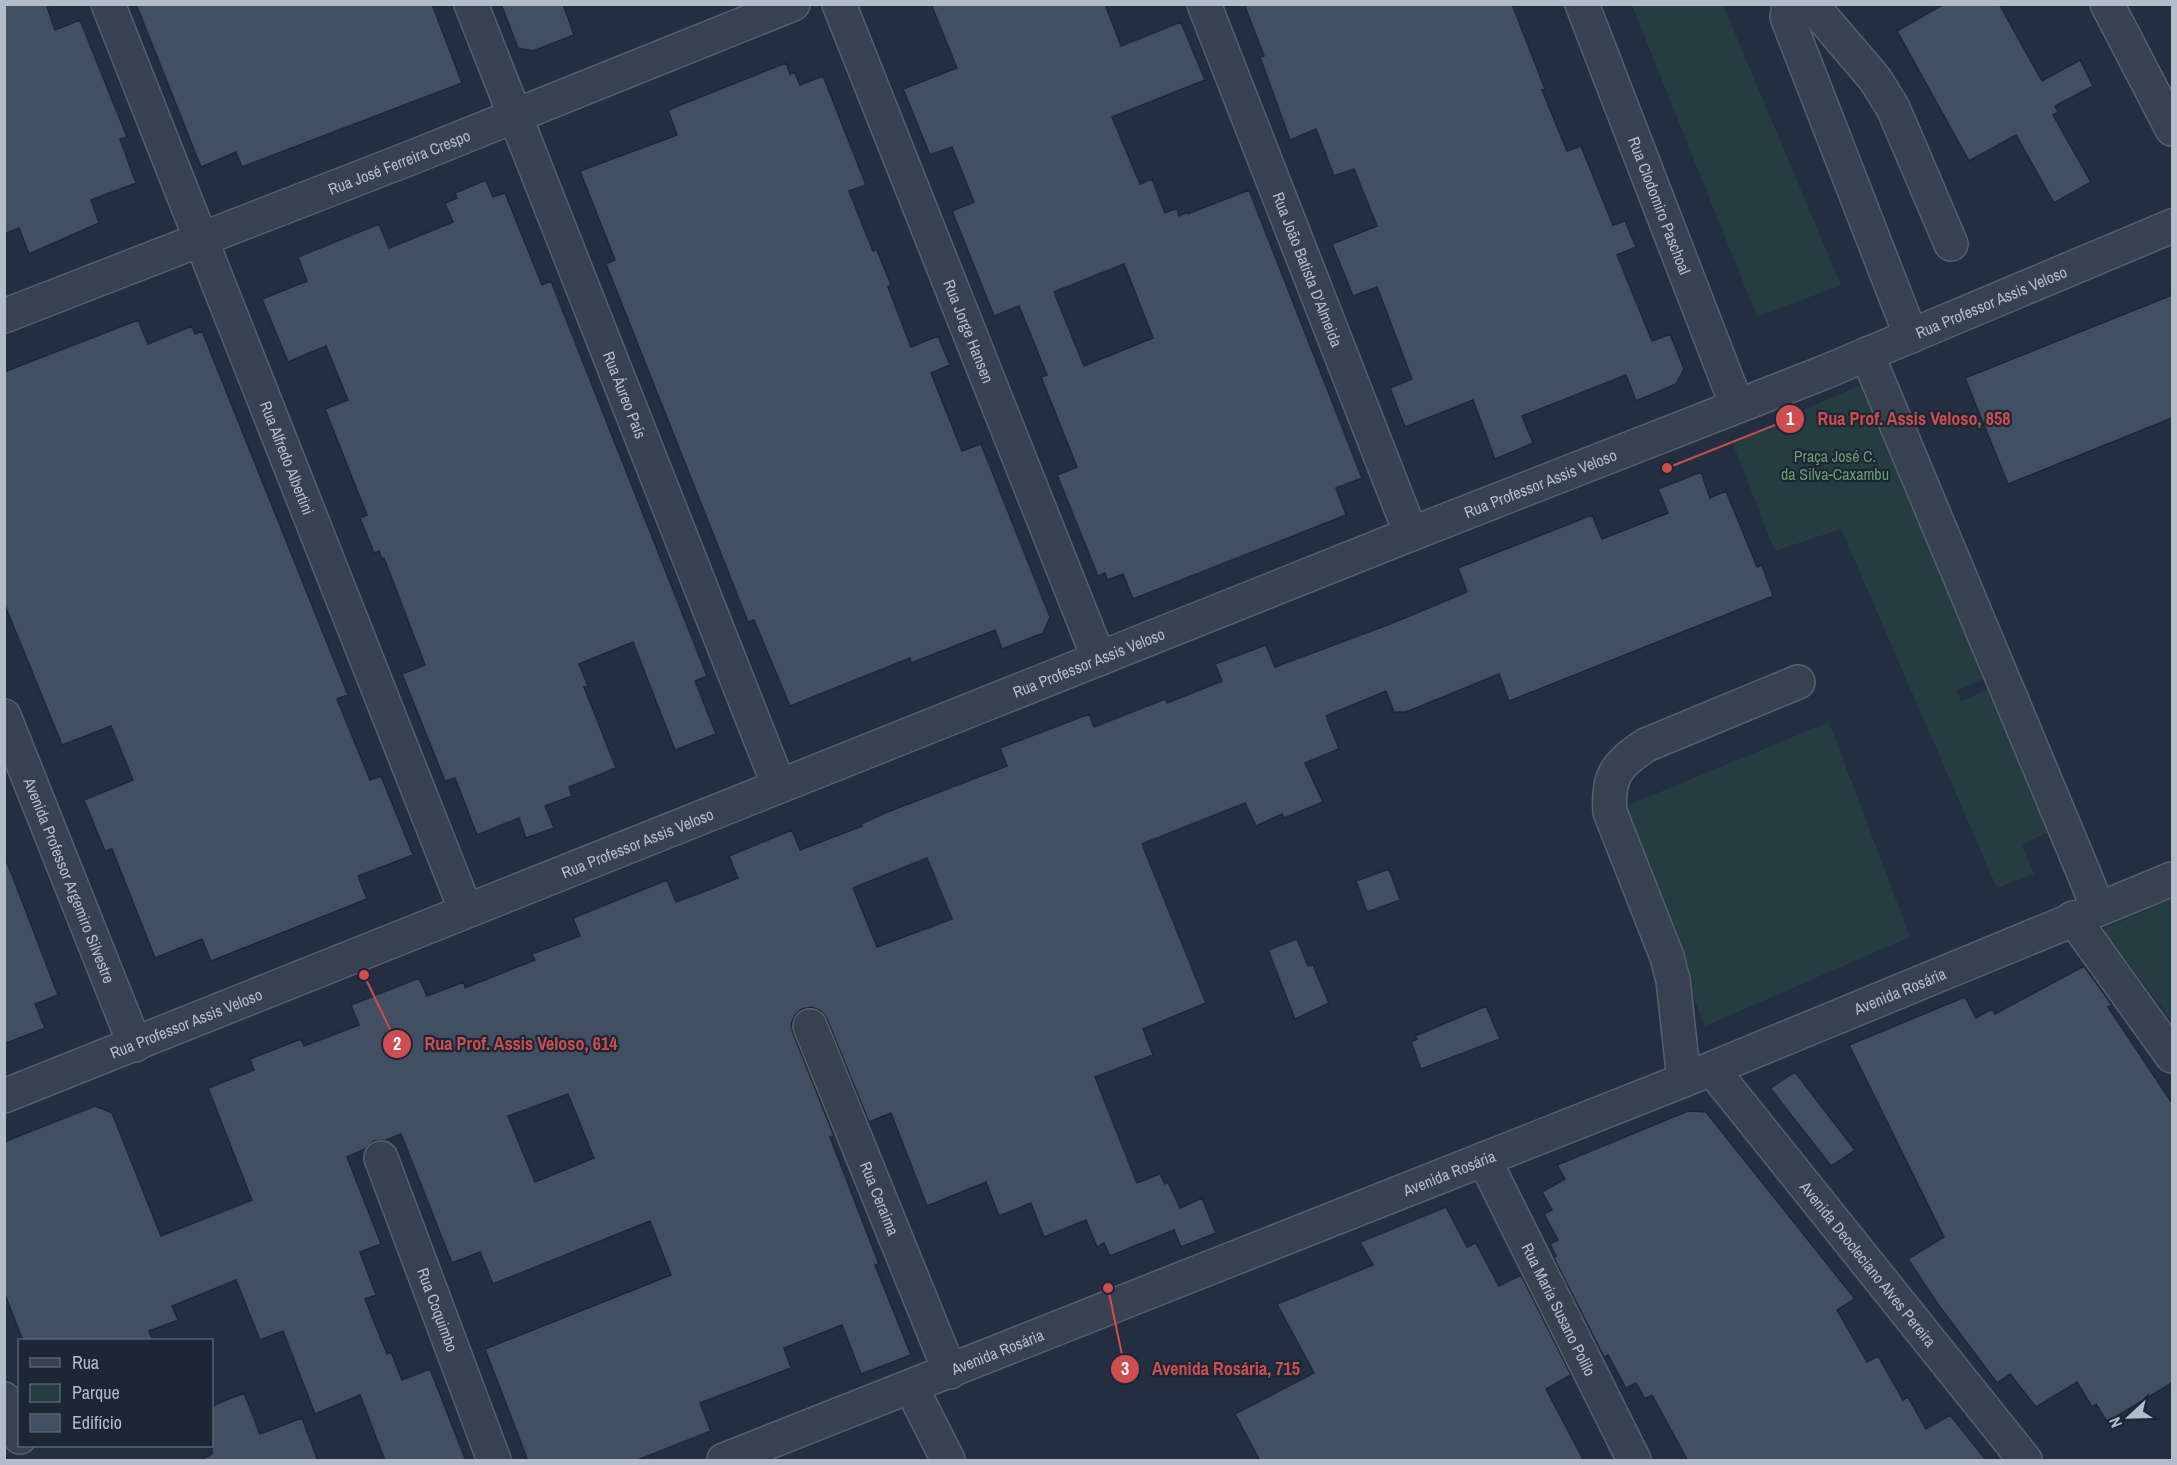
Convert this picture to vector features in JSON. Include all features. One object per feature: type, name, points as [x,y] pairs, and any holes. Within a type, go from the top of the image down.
[{"type":"street","name":"Rua Alfredo Albertini","points":[[108,4],[466,911]]},
{"type":"street","name":"Rua Áureo País","points":[[471,4],[779,786]]},
{"type":"street","name":"Rua José Ferreira Crespo","points":[[4,316],[514,117],[793,4]]},
{"type":"street","name":"Rua Jorge Hansen","points":[[839,4],[1099,659]]},
{"type":"street","name":"Rua João Batista D'Almeida","points":[[1204,4],[1411,534]]},
{"type":"street","name":"Rua Clodomiro Paschoal","points":[[1582,4],[1737,406]]},
{"type":"street","points":[[1791,4],[1787,17],[1911,336]]},
{"type":"street","points":[[1810,4],[1875,79],[1893,108],[1951,244]]},
{"type":"street","points":[[2107,4],[2172,129]]},
{"type":"street","name":"Rua Professor Assis Veloso","points":[[4,1096],[1737,406],[1911,336],[2172,226]]},
{"type":"street","points":[[1866,354],[2085,876],[2086,914],[2172,1056]]},
{"type":"street","points":[[1698,1075],[1667,957],[1610,812],[1608,793],[1615,773],[1629,756],[1646,745],[1798,682]]},
{"type":"street","name":"Avenida Professor Argemiro Silvestre","points":[[4,716],[135,1045]]},
{"type":"street","name":"Avenida Rosária","points":[[724,1461],[1698,1075],[2172,879]]},
{"type":"street","name":"Rua Ceraima","points":[[810,1026],[950,1372]]},
{"type":"street","name":"Avenida Deocleciano Alves Pereira","points":[[1698,1075],[2025,1461]]},
{"type":"street","name":"Rua Coquimbo","points":[[381,1158],[494,1461]]},
{"type":"street","name":"Rua Maria Susano Polilo","points":[[1484,1159],[1634,1461]]},
{"type":"street","points":[[911,1388],[948,1461]]},
{"type":"street","points":[[4,1399],[18,1432]]},
{"type":"green space","points":[[1632,5],[1723,5],[1841,285],[1757,317]]},
{"type":"green space","name":"Praça José C. da Silva-Caxambu","points":[[1867,382],[1996,674],[1956,690],[1961,701],[2022,675],[2079,819],[2022,844],[2034,874],[1997,888],[1841,529],[1775,551],[1732,442]]},
{"type":"green space","points":[[1829,722],[1910,937],[1705,1026],[1619,809]]},
{"type":"green space","points":[[2172,899],[2172,1021],[2103,929]]},
{"type":"building","points":[[4,4],[46,4],[55,30],[80,20],[127,137],[120,139],[136,183],[91,200],[99,223],[29,254],[19,228],[4,234]]},
{"type":"building","points":[[136,4],[432,4],[462,83],[242,167],[236,152],[201,167]]},
{"type":"building","points":[[501,4],[563,4],[574,35],[533,51],[518,48]]},
{"type":"building","points":[[931,4],[1105,4],[1121,46],[1181,22],[1205,80],[1112,117],[1140,184],[1152,179],[1165,213],[1177,208],[1179,216],[1188,212],[1188,214],[1249,190],[1362,478],[1336,488],[1346,515],[1133,599],[1123,574],[1107,580],[1105,573],[1098,576],[1057,475],[1077,467],[1041,377],[1047,375],[1019,306],[994,316],[952,211],[974,202],[952,147],[930,155],[903,89],[957,68]],"holes":[[[1124,264],[1153,338],[1084,366],[1054,292]]]},
{"type":"building","points":[[1244,4],[1512,4],[1545,89],[1542,90],[1567,151],[1581,146],[1613,225],[1625,221],[1636,247],[1617,255],[1652,341],[1670,334],[1684,369],[1676,384],[1636,401],[1626,375],[1522,416],[1533,443],[1495,459],[1473,400],[1405,427],[1390,388],[1412,379],[1377,287],[1353,296],[1332,244],[1377,226],[1354,169],[1334,176],[1316,129],[1290,140],[1260,57],[1264,56]]},
{"type":"building","points":[[1944,4],[1999,4],[2042,81],[2080,60],[2093,86],[2055,106],[2058,112],[2053,115],[2091,182],[2054,203],[2016,135],[1969,161],[1897,31]]},
{"type":"building","points":[[786,63],[790,74],[795,73],[800,85],[823,76],[866,185],[849,191],[873,251],[877,250],[891,285],[888,287],[911,347],[938,336],[950,365],[931,373],[962,451],[981,444],[1050,617],[1043,633],[1002,649],[995,630],[911,663],[910,658],[790,706],[754,620],[748,622],[606,264],[615,260],[580,171],[677,135],[668,110]]},
{"type":"building","points":[[486,180],[493,197],[505,193],[542,285],[551,281],[707,676],[695,681],[716,734],[675,750],[633,642],[579,664],[588,686],[584,687],[616,768],[569,787],[572,796],[545,806],[554,828],[526,838],[519,818],[477,835],[455,778],[445,781],[402,674],[425,665],[384,558],[382,559],[379,551],[374,553],[360,518],[367,515],[325,409],[348,400],[326,346],[288,362],[262,299],[307,281],[298,257],[379,224],[389,248],[453,222],[445,203],[457,198],[455,193]]},
{"type":"building","points":[[2172,295],[2172,418],[2008,484],[1965,378]]},
{"type":"building","points":[[138,320],[148,344],[192,326],[195,334],[202,331],[348,695],[337,699],[370,780],[381,776],[413,855],[358,876],[367,899],[211,961],[202,939],[155,958],[112,849],[105,851],[84,800],[133,780],[111,726],[62,745],[4,603],[4,372]]},
{"type":"building","points":[[1701,472],[1710,498],[1726,491],[1757,567],[1762,565],[1773,596],[1509,701],[1499,674],[1406,712],[1394,712],[1386,691],[1326,716],[1339,749],[1305,763],[1323,802],[1284,818],[1282,814],[1256,826],[1245,803],[1142,844],[1206,1003],[1143,1029],[1153,1055],[1095,1077],[1137,1183],[1160,1174],[1165,1184],[1168,1182],[1180,1208],[1202,1198],[1216,1233],[1181,1247],[1174,1230],[1110,1256],[1104,1243],[1097,1247],[1086,1220],[1044,1237],[1031,1203],[999,1216],[986,1182],[927,1206],[891,1113],[869,1122],[827,1019],[821,1011],[812,1007],[802,1009],[795,1015],[791,1024],[793,1033],[834,1136],[830,1137],[879,1264],[875,1265],[911,1355],[861,1374],[842,1325],[784,1348],[791,1368],[700,1403],[711,1431],[635,1461],[528,1461],[485,1349],[671,1275],[650,1221],[493,1284],[480,1252],[452,1263],[401,1134],[386,1140],[374,1141],[365,1149],[347,1157],[381,1244],[360,1252],[376,1295],[365,1299],[387,1354],[391,1352],[402,1380],[430,1369],[466,1461],[385,1461],[360,1395],[315,1414],[283,1331],[260,1340],[236,1280],[172,1306],[178,1320],[149,1331],[152,1339],[22,1339],[4,1292],[4,1142],[95,1106],[112,1113],[161,1236],[252,1200],[208,1088],[254,1070],[250,1059],[301,1039],[304,1046],[359,1025],[351,1005],[419,978],[427,996],[464,982],[465,988],[535,960],[532,954],[580,936],[573,918],[667,880],[676,902],[703,892],[738,878],[729,856],[792,830],[800,850],[862,826],[861,824],[885,813],[1007,766],[1000,748],[1089,714],[1094,727],[1165,699],[1167,703],[1222,681],[1215,664],[1266,645],[1275,667],[1390,624],[1467,592],[1458,568],[1592,515],[1602,539],[1668,513],[1658,489]],"holes":[[[927,858],[952,919],[877,947],[853,888]],[[568,1094],[594,1158],[535,1182],[508,1116]]]},
{"type":"building","points":[[7,862],[58,995],[35,1004],[45,1028],[4,1044],[4,863]]},
{"type":"building","points":[[1389,869],[1400,900],[1367,912],[1356,881]]},
{"type":"building","points":[[1297,939],[1308,966],[1313,965],[1329,1003],[1295,1019],[1268,950]]},
{"type":"building","points":[[2084,966],[2112,1005],[2108,1007],[2172,1103],[2172,1383],[2107,1422],[2096,1404],[2092,1407],[2077,1382],[2036,1407],[2010,1374],[1997,1383],[1937,1303],[1908,1259],[1944,1237],[1849,1045],[1965,997],[1976,1018],[1992,1009],[1995,1014]]},
{"type":"building","points":[[1486,1006],[1500,1039],[1421,1069],[1411,1042],[1417,1039],[1415,1036]]},
{"type":"building","points":[[1795,1072],[1855,1150],[1831,1166],[1770,1088]]},
{"type":"building","points":[[1688,1111],[1706,1112],[1855,1299],[1837,1310],[1867,1362],[1878,1356],[1903,1400],[1908,1397],[1926,1429],[1950,1415],[1987,1461],[1688,1461],[1652,1395],[1645,1399],[1636,1383],[1626,1388],[1608,1355],[1604,1357],[1554,1258],[1556,1256],[1550,1244],[1558,1240],[1544,1214],[1552,1210],[1542,1192],[1565,1179],[1557,1165]]},
{"type":"building","points":[[1446,1207],[1467,1247],[1476,1243],[1499,1286],[1521,1275],[1571,1375],[1546,1389],[1584,1461],[1260,1461],[1235,1414],[1314,1373],[1277,1304],[1373,1265],[1360,1242]]},
{"type":"building","points":[[244,1393],[260,1434],[302,1418],[318,1461],[199,1461],[212,1454],[213,1406]]},
{"type":"place","name":"Rua Prof. Assis Veloso, 858","points":[[1667,468]]},
{"type":"place","name":"Rua Prof. Assis Veloso, 614","points":[[364,975]]},
{"type":"place","name":"Avenida Rosária, 715","points":[[1108,1288]]}]
